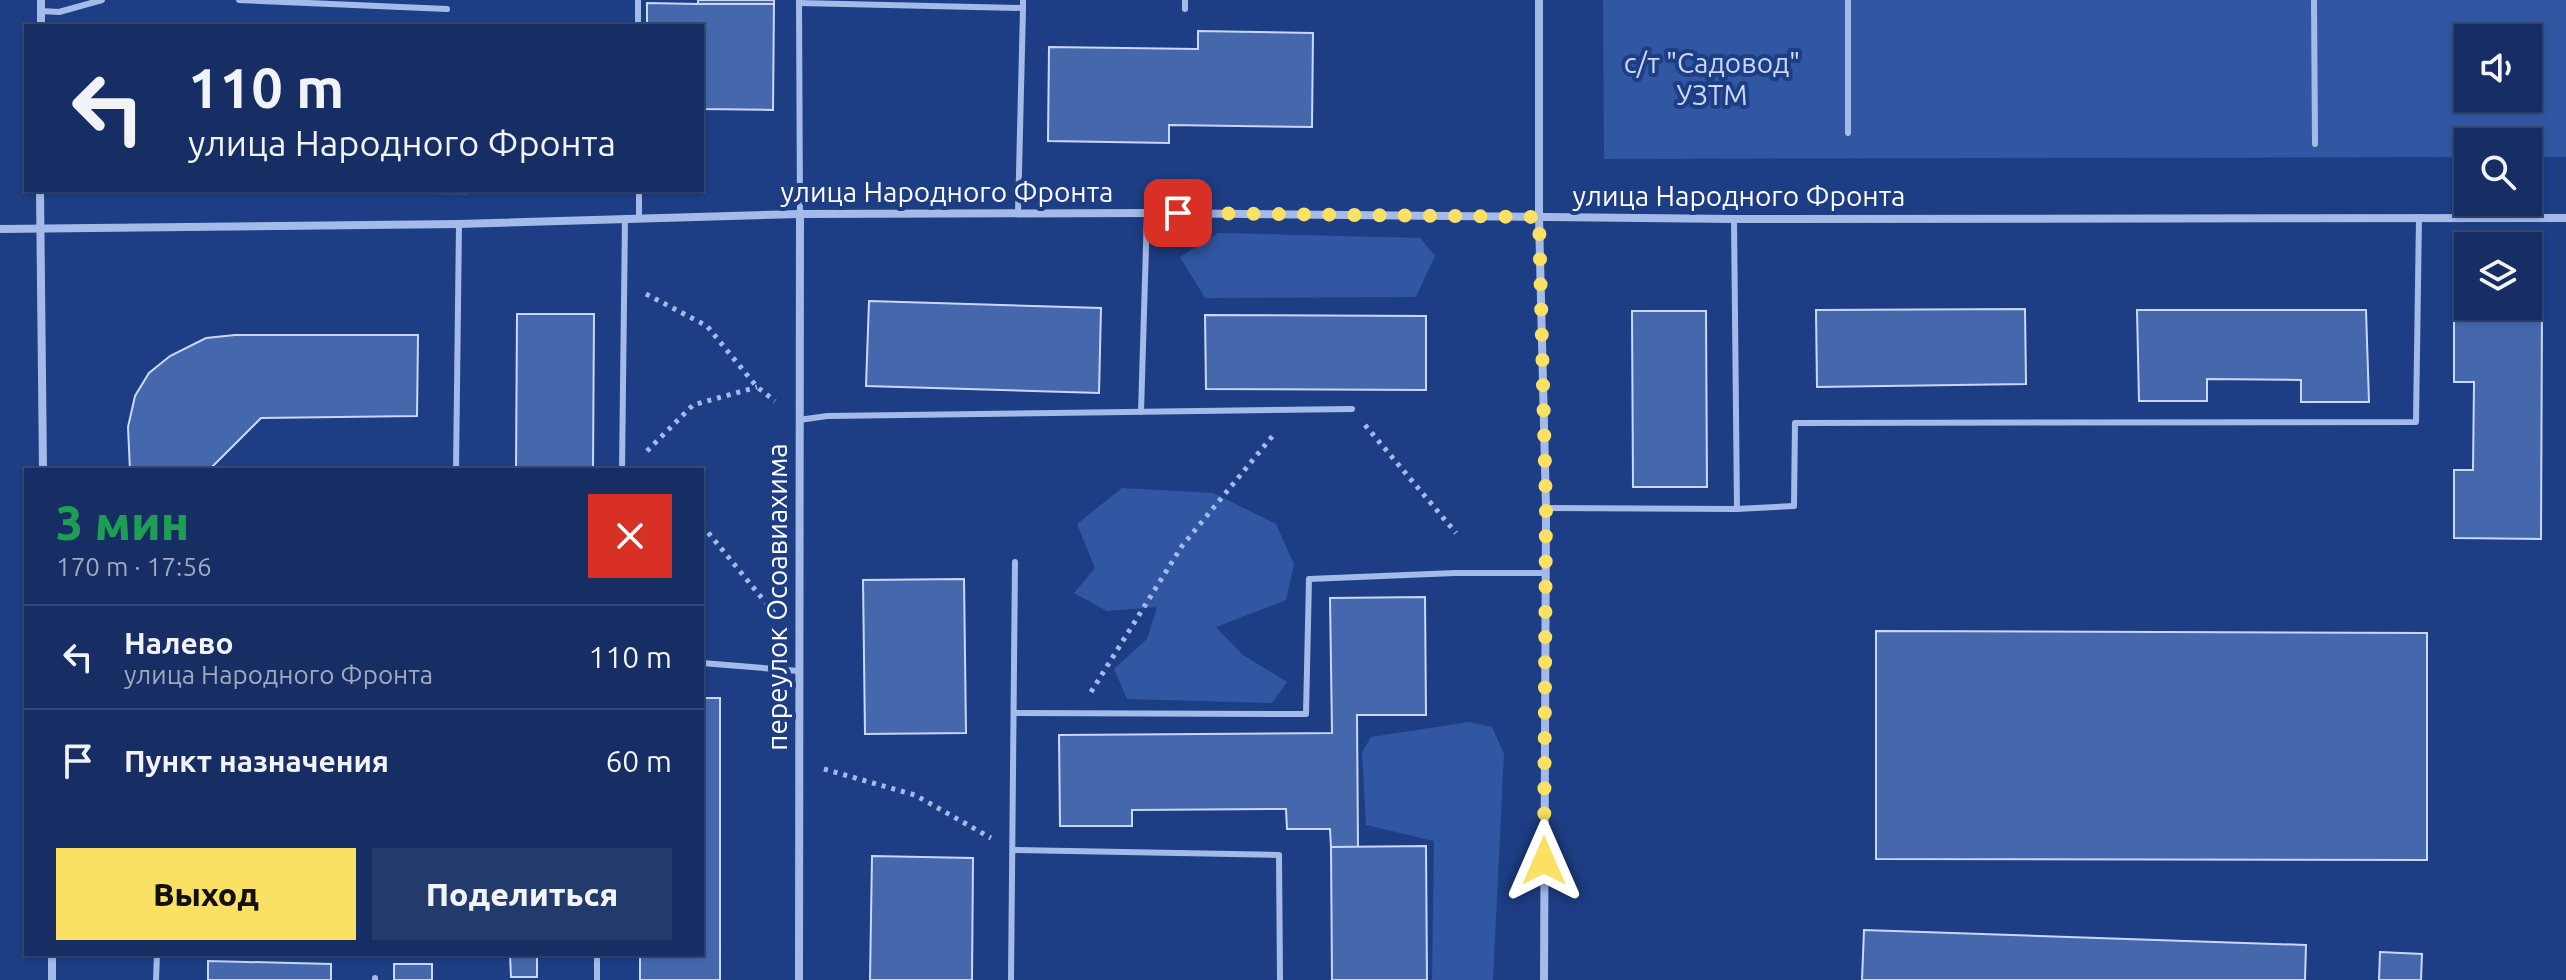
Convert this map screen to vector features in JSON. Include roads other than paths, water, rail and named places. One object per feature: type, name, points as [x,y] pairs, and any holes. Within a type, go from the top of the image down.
[{"type":"street","points":[[41,0],[41,24]]},
{"type":"street","points":[[1539,0],[1539,217],[1546,508],[1544,980]]},
{"type":"street","points":[[40,192],[43,468]]},
{"type":"street","name":"улица Народного Фронта","points":[[0,229],[459,224],[800,214],[1018,213],[1734,219],[2566,218]]},
{"type":"street","name":"переулок Осоавиахима","points":[[799,980],[800,214]]},
{"type":"street","points":[[52,956],[52,980]]},
{"type":"lane","points":[[41,11],[59,12],[102,0]]},
{"type":"lane","points":[[239,0],[447,9]]},
{"type":"lane","points":[[638,0],[638,24]]},
{"type":"lane","points":[[1185,0],[1185,9]]},
{"type":"lane","points":[[1848,0],[1848,133]]},
{"type":"lane","points":[[2314,0],[2315,144]]},
{"type":"lane","points":[[800,214],[799,2],[1023,4],[1018,213]]},
{"type":"lane","points":[[639,192],[639,217]]},
{"type":"lane","points":[[1141,412],[1147,213]]},
{"type":"lane","points":[[1546,508],[1737,509],[1794,506],[1795,423],[2416,422],[2419,217]]},
{"type":"lane","points":[[622,468],[625,218]]},
{"type":"lane","points":[[1734,219],[1737,509]]},
{"type":"lane","points":[[456,468],[459,224]]},
{"type":"lane","points":[[799,420],[827,416],[1352,409]]},
{"type":"lane","points":[[1011,980],[1015,562]]},
{"type":"lane","points":[[1015,713],[1306,714],[1309,579],[1545,573]]},
{"type":"lane","points":[[704,663],[799,671]]},
{"type":"lane","points":[[1013,850],[1279,855],[1280,980]]},
{"type":"lane","points":[[156,980],[157,956]]},
{"type":"lane","points":[[597,956],[597,980]]},
{"type":"park label","name":"с/т \"Садовод\" УЗТМ","points":[[1712,79]]}]
